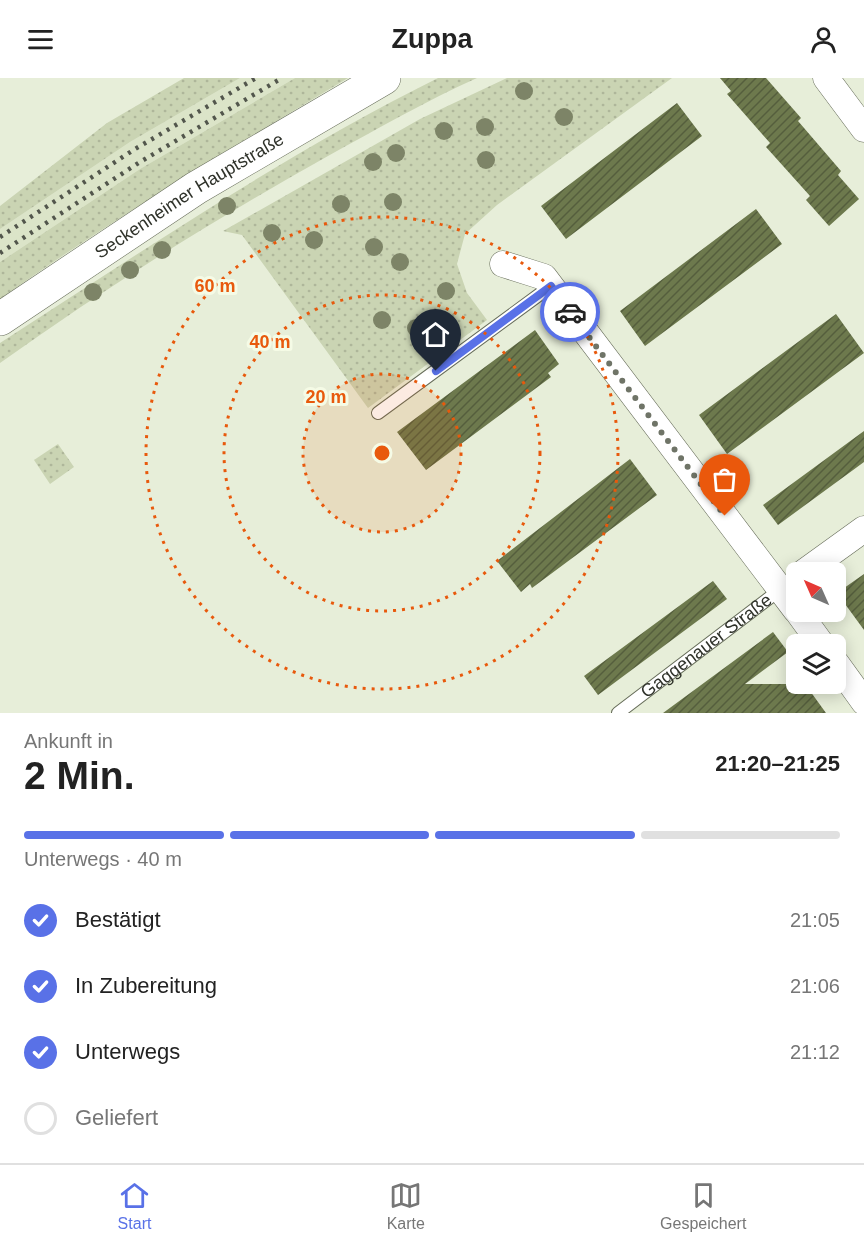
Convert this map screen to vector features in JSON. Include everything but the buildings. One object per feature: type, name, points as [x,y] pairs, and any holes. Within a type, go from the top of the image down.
[{"type":"main road","name":"Seckenheimer Hauptstraße","points":[[0,319],[196,189],[384,78]]},
{"type":"street","points":[[825,78],[864,129]]},
{"type":"street","points":[[503,264],[544,277],[786,580]]},
{"type":"street","points":[[818,562],[864,528]]},
{"type":"street","points":[[846,677],[864,702]]},
{"type":"lane","points":[[378,414],[551,286]]},
{"type":"lane","name":"Gaggenauer Straße","points":[[618,713],[786,586]]},
{"type":"shaded area","points":[[184,78],[240,78],[130,142],[0,229],[0,206],[107,123]]},
{"type":"shaded area","points":[[240,78],[295,78],[140,169],[0,262],[0,229],[130,142]]},
{"type":"shaded area","points":[[295,78],[348,78],[128,213],[0,299],[0,262],[140,169]]},
{"type":"shaded area","points":[[438,78],[477,78],[383,126],[244,204],[120,281],[0,363],[0,343],[270,171],[381,107]]},
{"type":"shaded area","points":[[507,78],[672,78],[497,205],[465,234],[457,264],[467,293],[487,320],[368,408],[242,235],[223,231],[420,119]]},
{"type":"shaded area","points":[[58,444],[74,467],[50,484],[34,460]]},
{"type":"railway","points":[[0,237],[135,149],[256,78]]},
{"type":"railway","points":[[0,253],[140,162],[282,78]]},
{"type":"way so far","points":[[570,312],[725,516]]},
{"type":"route","points":[[436,371],[551,286],[570,312]]}]
